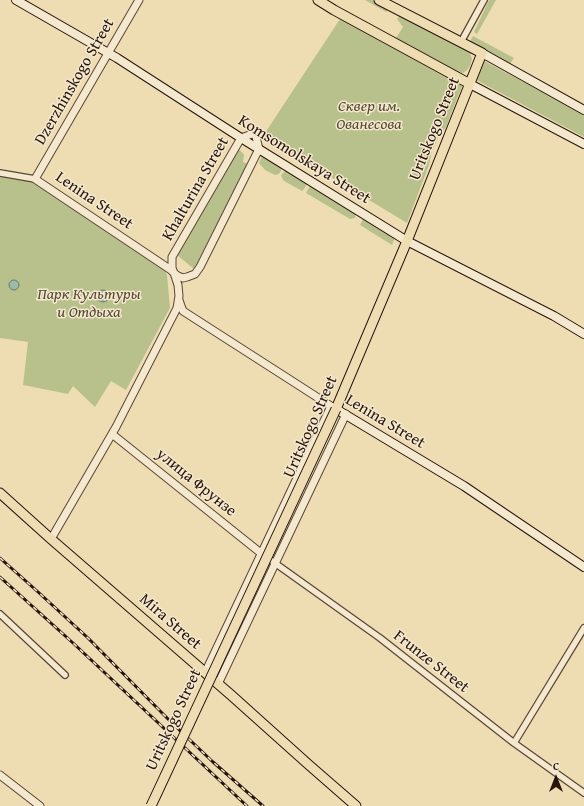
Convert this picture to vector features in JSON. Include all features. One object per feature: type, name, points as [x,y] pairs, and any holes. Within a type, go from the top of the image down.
[{"type":"main road","name":"Komsomolskaya Street","points":[[16,0],[109,53],[241,138],[407,241],[554,316],[584,334]]},
{"type":"main road","points":[[318,0],[470,84],[584,144]]},
{"type":"main road","points":[[379,0],[482,53],[584,110]]},
{"type":"main road","name":"Uritskogo Street","points":[[151,806],[334,408],[407,241],[482,53]]},
{"type":"main road","name":"Lenina Street","points":[[334,408],[464,486],[584,567]]},
{"type":"main road","name":"Mira Street","points":[[0,493],[356,806]]},
{"type":"street","name":"Dzerzhinskogo Street","points":[[35,179],[139,0]]},
{"type":"street","points":[[461,42],[484,0]]},
{"type":"street","name":"Khalturina Street","points":[[51,539],[112,434],[176,311],[178,282],[171,264],[172,257],[241,138],[255,132],[259,149]]},
{"type":"street","points":[[174,273],[183,278],[187,278],[195,274],[200,267],[259,149]]},
{"type":"street","name":"Lenina Street","points":[[0,173],[35,179],[167,266]]},
{"type":"street","name":"Khalturina Street","points":[[167,266],[174,273]]},
{"type":"street","name":"Lenina Street","points":[[178,296],[183,311],[334,408]]},
{"type":"street","name":"Uritskogo Street","points":[[205,673],[334,408]]},
{"type":"street","name":"Uritskogo Street","points":[[218,684],[346,414]]},
{"type":"street","name":"улица Фрунзе","points":[[112,434],[262,554]]},
{"type":"street","name":"Frunze Street","points":[[262,554],[380,638],[514,743],[584,793]]},
{"type":"street","points":[[0,614],[65,675]]},
{"type":"street","points":[[514,743],[584,628]]},
{"type":"street","points":[[0,774],[40,806]]},
{"type":"green space","points":[[365,0],[372,0],[389,9],[386,12]]},
{"type":"green space","points":[[489,0],[496,0],[477,34],[474,32]]},
{"type":"green space","points":[[400,15],[470,53],[472,59],[467,70],[463,73],[458,72],[396,38],[403,27],[397,19]]},
{"type":"green space","name":"Сквер им. Ованесова","points":[[340,19],[462,86],[446,127],[438,138],[432,151],[429,165],[407,223],[263,136]]},
{"type":"green space","points":[[473,36],[514,58],[510,64],[470,41]]},
{"type":"green space","points":[[484,61],[584,114],[584,137],[476,80]]},
{"type":"green space","points":[[238,148],[244,155],[243,162],[248,164],[194,269],[177,255]]},
{"type":"green space","points":[[263,154],[281,168],[279,174],[275,175],[265,170],[259,163]]},
{"type":"green space","points":[[286,170],[306,182],[307,184],[302,191],[284,181],[281,175]]},
{"type":"green space","name":"Парк Культуры и Отдыха","points":[[0,173],[35,183],[144,253],[149,260],[161,265],[165,270],[167,275],[170,308],[126,390],[111,381],[95,407],[73,386],[68,394],[23,385],[28,342],[0,338]]},
{"type":"green space","points":[[311,184],[356,214],[355,218],[350,219],[306,193]]},
{"type":"green space","points":[[364,217],[395,237],[392,245],[360,225]]},
{"type":"shaded area","points":[[12,280],[16,280],[18,281],[18,289],[12,290],[9,287],[9,283]]},
{"type":"shaded area","points":[[105,290],[108,291],[108,301],[101,302],[98,301],[97,294],[98,291]]},
{"type":"railway","points":[[0,558],[88,638],[213,762],[263,806]]},
{"type":"railway","points":[[0,577],[73,643],[247,806]]}]
